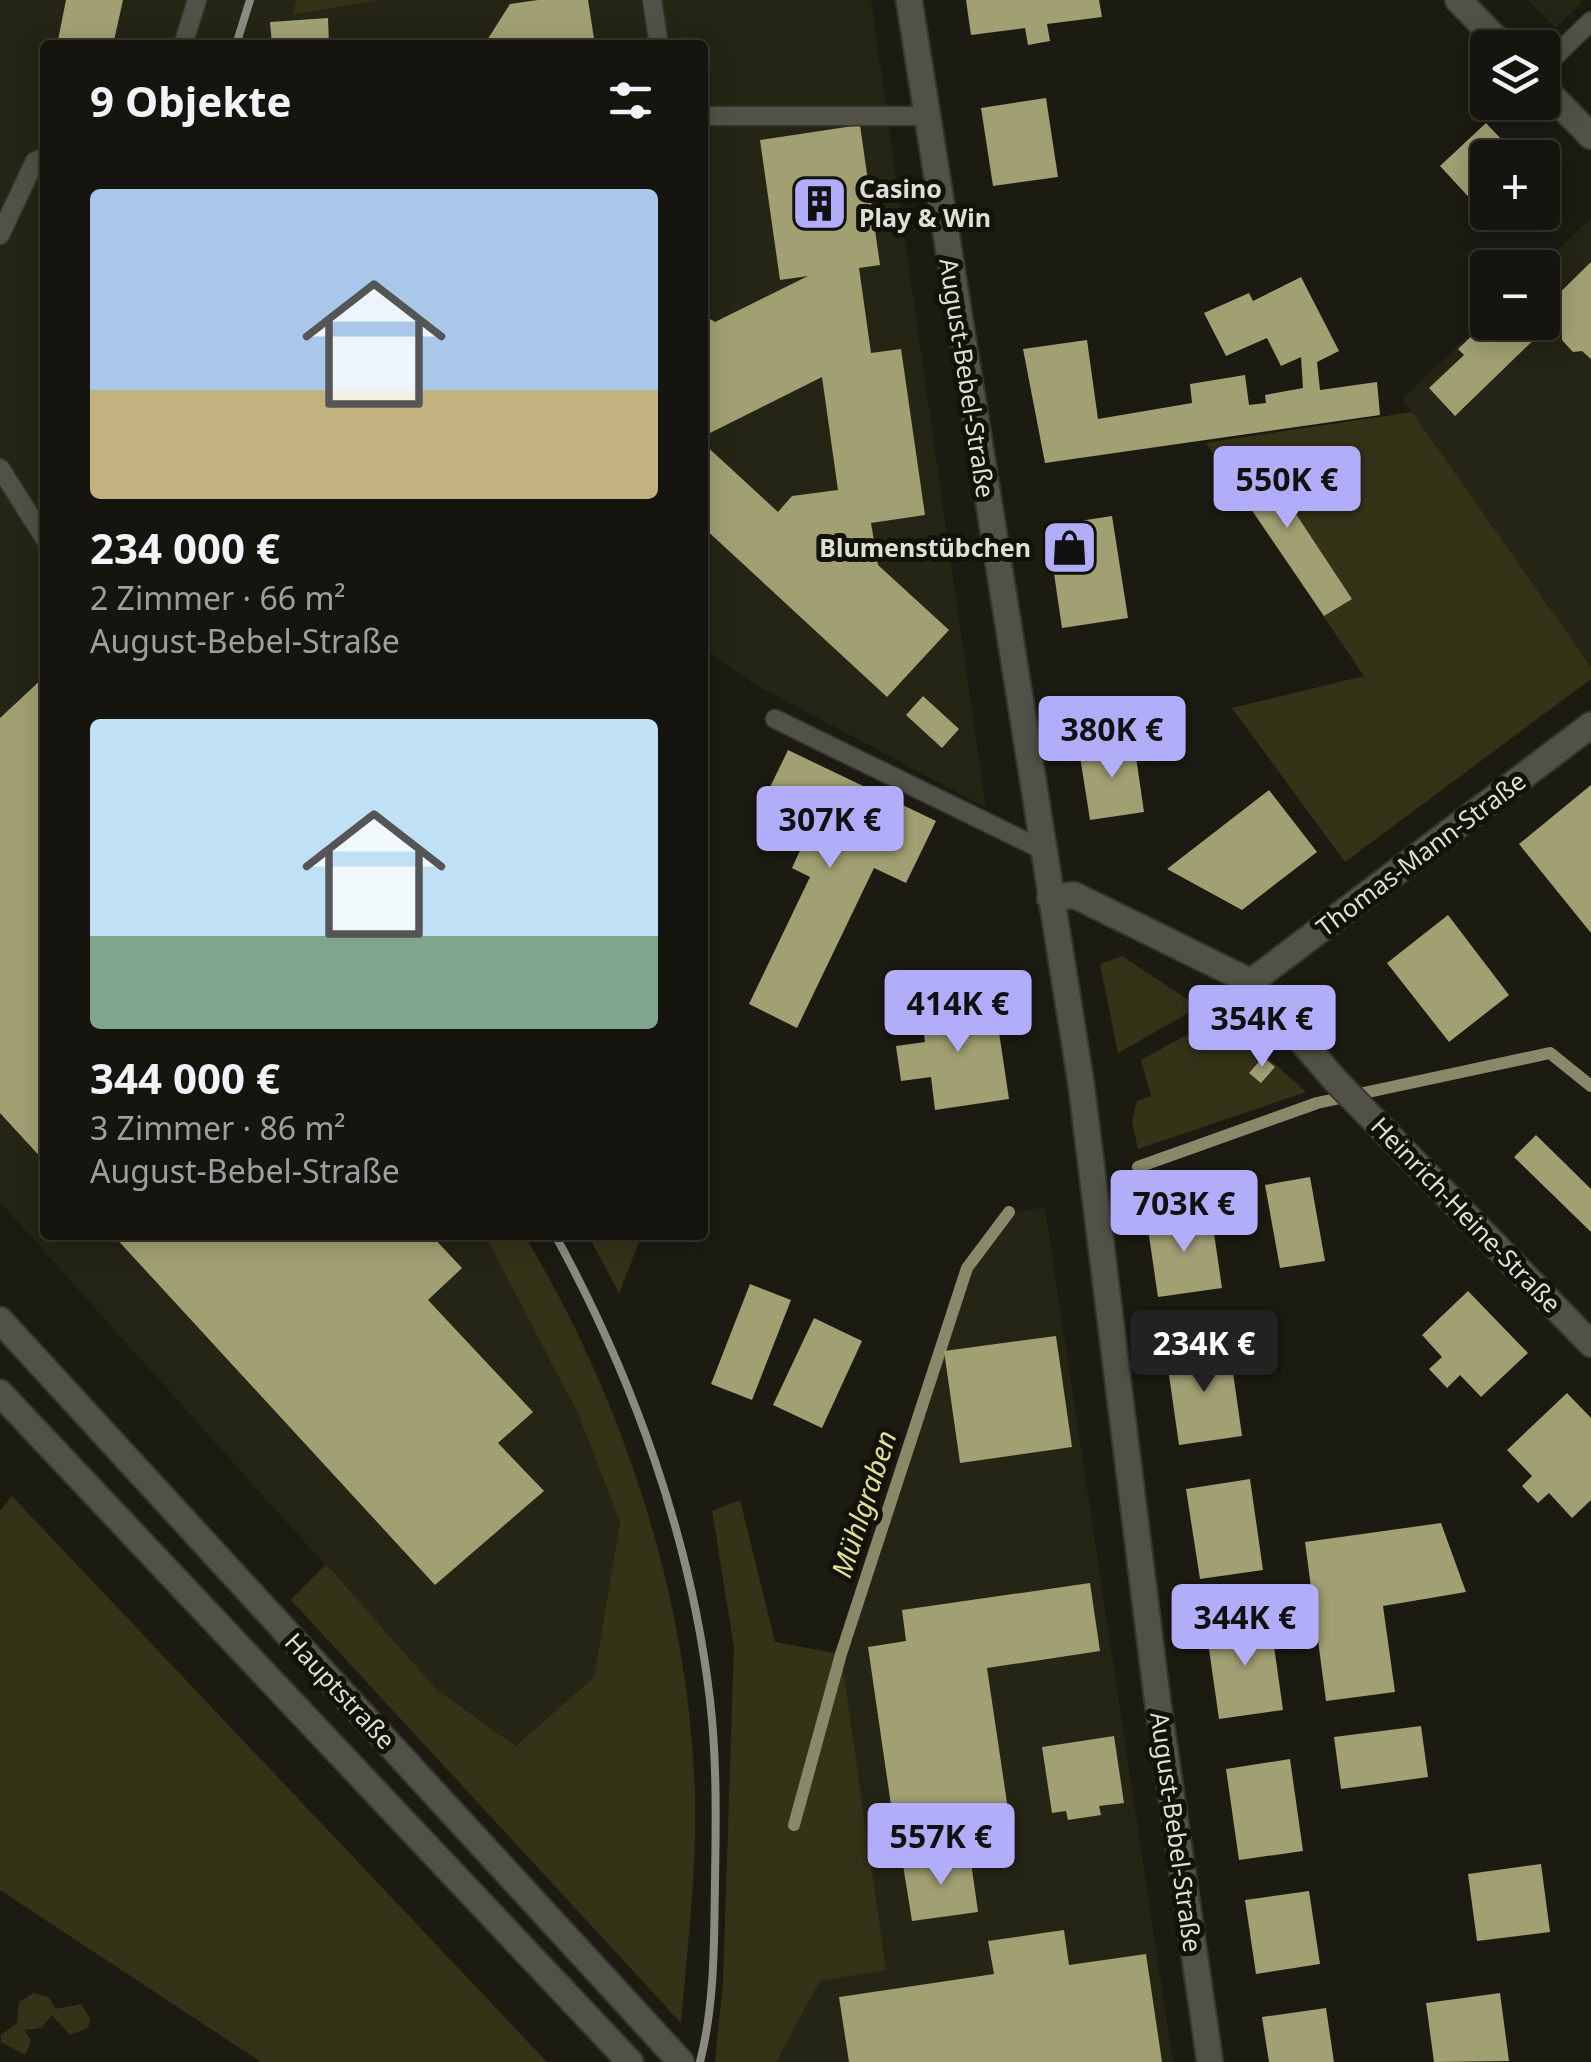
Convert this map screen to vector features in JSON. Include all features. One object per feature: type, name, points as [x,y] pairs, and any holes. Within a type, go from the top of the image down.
[{"type":"street","name":"August-Bebel-Straße","points":[[909,0],[1081,1084],[1156,1698],[1210,2062]]},
{"type":"street","points":[[1458,0],[1487,30]]},
{"type":"street","points":[[1560,104],[1591,136]]},
{"type":"street","name":"Thomas-Mann-Straße","points":[[1251,982],[1589,732]]},
{"type":"street","name":"Heinrich-Heine-Straße","points":[[1050,898],[1074,894],[1251,982],[1335,1080],[1591,1344]]},
{"type":"street","name":"Hauptstraße","points":[[0,1320],[681,2062]]},
{"type":"street","name":"Hauptstraße","points":[[0,1393],[630,2062]]},
{"type":"lane","points":[[185,40],[197,0]]},
{"type":"lane","points":[[652,0],[658,40]]},
{"type":"lane","points":[[1560,51],[1591,21]]},
{"type":"lane","points":[[708,116],[926,116]]},
{"type":"lane","points":[[0,235],[35,161],[40,159]]},
{"type":"lane","points":[[0,468],[40,531]]},
{"type":"lane","points":[[776,719],[1041,848]]},
{"type":"shaded area","points":[[0,0],[297,0],[293,15],[379,0],[871,0],[986,808],[751,682],[708,652],[708,40],[40,40],[40,1240],[488,1240],[579,1416],[620,1522],[594,1677],[517,1746],[436,1689],[0,1202]]},
{"type":"shaded area","points":[[297,0],[379,0],[292,15]]},
{"type":"shaded area","points":[[1528,0],[1583,0],[1556,28]]},
{"type":"shaded area","points":[[1591,218],[1591,667],[1402,399],[1470,334],[1470,340],[1560,340],[1558,250]]},
{"type":"shaded area","points":[[1412,412],[1591,667],[1591,679],[1345,862],[1232,708],[1364,676],[1206,443]]},
{"type":"shaded area","points":[[1122,956],[1199,1007],[1118,1053],[1100,964]]},
{"type":"shaded area","points":[[1221,1016],[1306,1092],[1138,1149],[1132,1121],[1137,1101],[1151,1096],[1141,1060]]},
{"type":"shaded area","points":[[1045,1208],[1173,2062],[776,2062],[820,1981],[886,1970],[841,1654],[961,1266],[1009,1212]]},
{"type":"shaded area","points":[[488,1240],[527,1240],[558,1296],[618,1426],[662,1563],[688,1703],[694,1773],[694,1867],[681,2023],[291,1600],[326,1564],[436,1689],[516,1746],[594,1677],[620,1522],[579,1416]]},
{"type":"shaded area","points":[[591,1240],[640,1240],[619,1293]]},
{"type":"shaded area","points":[[12,1496],[547,2062],[261,2062],[0,1890],[0,1511]]},
{"type":"shaded area","points":[[740,1500],[775,1642],[841,1654],[886,1970],[820,1981],[776,2062],[715,2062],[723,1982],[734,1647],[712,1511]]},
{"type":"shaded area","points":[[34,1993],[50,1998],[55,2009],[81,2004],[90,2019],[88,2028],[70,2035],[52,2015],[41,2028],[25,2030],[31,2041],[25,2055],[1,2042],[1,2035],[17,2023],[19,2002]]},
{"type":"building","points":[[66,0],[123,0],[114,40],[58,40]]},
{"type":"building","points":[[588,0],[594,40],[487,40],[510,4]]},
{"type":"building","points":[[966,0],[1099,0],[1102,17],[1047,24],[1050,41],[1028,45],[1025,28],[971,35]]},
{"type":"building","points":[[328,18],[329,40],[272,40],[270,22]]},
{"type":"building","points":[[1046,98],[1058,177],[993,186],[981,108]]},
{"type":"building","points":[[1486,123],[1502,140],[1470,140],[1470,198],[1440,166]]},
{"type":"building","points":[[860,125],[880,265],[859,268],[871,353],[901,349],[925,515],[871,523],[878,565],[949,630],[887,697],[708,532],[708,448],[778,512],[792,496],[838,490],[822,377],[708,434],[708,318],[715,322],[808,276],[780,280],[760,140]]},
{"type":"building","points":[[1591,262],[1591,359],[1582,351],[1573,352],[1562,340],[1560,292]]},
{"type":"building","points":[[1301,277],[1339,351],[1317,362],[1320,390],[1377,382],[1380,415],[1045,463],[1023,349],[1087,340],[1098,419],[1192,403],[1190,384],[1245,375],[1249,405],[1266,403],[1265,395],[1303,388],[1301,357],[1281,366],[1267,338],[1226,356],[1204,313],[1249,293],[1253,301]]},
{"type":"building","points":[[1470,338],[1534,340],[1455,416],[1429,388],[1464,355],[1458,349]]},
{"type":"building","points":[[1247,447],[1257,463],[1261,461],[1352,599],[1324,616],[1221,465]]},
{"type":"building","points":[[1112,516],[1128,618],[1062,628],[1047,526]]},
{"type":"building","points":[[40,681],[40,1157],[0,1113],[0,718]]},
{"type":"building","points":[[923,696],[959,729],[942,748],[906,715]]},
{"type":"building","points":[[1134,743],[1144,812],[1090,820],[1079,750]]},
{"type":"building","points":[[788,750],[936,821],[906,883],[874,868],[797,1028],[749,1004],[810,877],[792,868],[807,835],[758,812]]},
{"type":"building","points":[[1591,785],[1591,933],[1519,844]]},
{"type":"building","points":[[1269,790],[1317,852],[1242,910],[1167,869]]},
{"type":"building","points":[[1448,915],[1509,995],[1449,1042],[1387,963]]},
{"type":"building","points":[[994,999],[1009,1099],[935,1110],[931,1077],[901,1081],[896,1046],[925,1042],[921,1010]]},
{"type":"building","points":[[1263,1057],[1275,1067],[1261,1083],[1249,1073]]},
{"type":"building","points":[[1536,1135],[1591,1189],[1591,1232],[1514,1157]]},
{"type":"building","points":[[1310,1177],[1325,1261],[1280,1268],[1265,1185]]},
{"type":"building","points":[[1211,1213],[1222,1288],[1158,1297],[1147,1222]]},
{"type":"building","points":[[118,1240],[436,1240],[462,1268],[428,1300],[533,1412],[498,1443],[544,1491],[435,1585]]},
{"type":"building","points":[[750,1284],[791,1300],[752,1400],[711,1384]]},
{"type":"building","points":[[1468,1291],[1528,1353],[1481,1397],[1460,1375],[1447,1388],[1429,1369],[1442,1357],[1422,1335]]},
{"type":"building","points":[[814,1318],[862,1341],[822,1428],[773,1405]]},
{"type":"building","points":[[1056,1336],[1072,1447],[960,1463],[944,1351]]},
{"type":"building","points":[[1229,1344],[1242,1436],[1179,1445],[1166,1354]]},
{"type":"building","points":[[1567,1393],[1591,1418],[1591,1500],[1572,1518],[1549,1493],[1538,1503],[1522,1486],[1532,1476],[1507,1450]]},
{"type":"building","points":[[1250,1479],[1263,1570],[1200,1579],[1186,1489]]},
{"type":"building","points":[[1441,1523],[1466,1592],[1383,1606],[1395,1692],[1326,1701],[1305,1542]]},
{"type":"building","points":[[1090,1583],[1100,1651],[987,1668],[1013,1843],[899,1860],[868,1647],[906,1641],[902,1610]]},
{"type":"building","points":[[1270,1618],[1283,1710],[1219,1719],[1206,1628]]},
{"type":"building","points":[[1421,1726],[1428,1777],[1341,1789],[1334,1737]]},
{"type":"building","points":[[1114,1736],[1124,1803],[1099,1806],[1101,1815],[1068,1820],[1066,1811],[1052,1813],[1042,1747]]},
{"type":"building","points":[[1290,1759],[1303,1851],[1239,1860],[1226,1769]]},
{"type":"building","points":[[970,1855],[978,1912],[912,1921],[903,1865]]},
{"type":"building","points":[[1541,1864],[1550,1932],[1477,1941],[1468,1874]]},
{"type":"building","points":[[1309,1891],[1320,1964],[1256,1974],[1245,1900]]},
{"type":"building","points":[[1064,1930],[1069,1965],[1146,1954],[1162,2062],[849,2062],[839,1997],[994,1974],[988,1941]]},
{"type":"building","points":[[1500,1993],[1509,2061],[1434,2062],[1426,2003]]},
{"type":"building","points":[[1326,2008],[1334,2062],[1269,2062],[1262,2017]]},
{"type":"waterway","name":"Mühlgraben","points":[[1138,1167],[1317,1103],[1550,1053],[1591,1086]]},
{"type":"waterway","name":"Mühlgraben","points":[[794,1825],[841,1654],[967,1268],[1009,1212]]},
{"type":"railway","points":[[238,40],[250,0]]},
{"type":"railway","points":[[558,1240],[609,1345],[655,1460],[689,1579],[701,1639],[712,1723],[716,1813],[713,1972],[700,2062]]},
{"type":"place","name":"Casino Play & Win","points":[[820,203]]},
{"type":"place","name":"Blumenstübchen","points":[[1070,548]]}]
